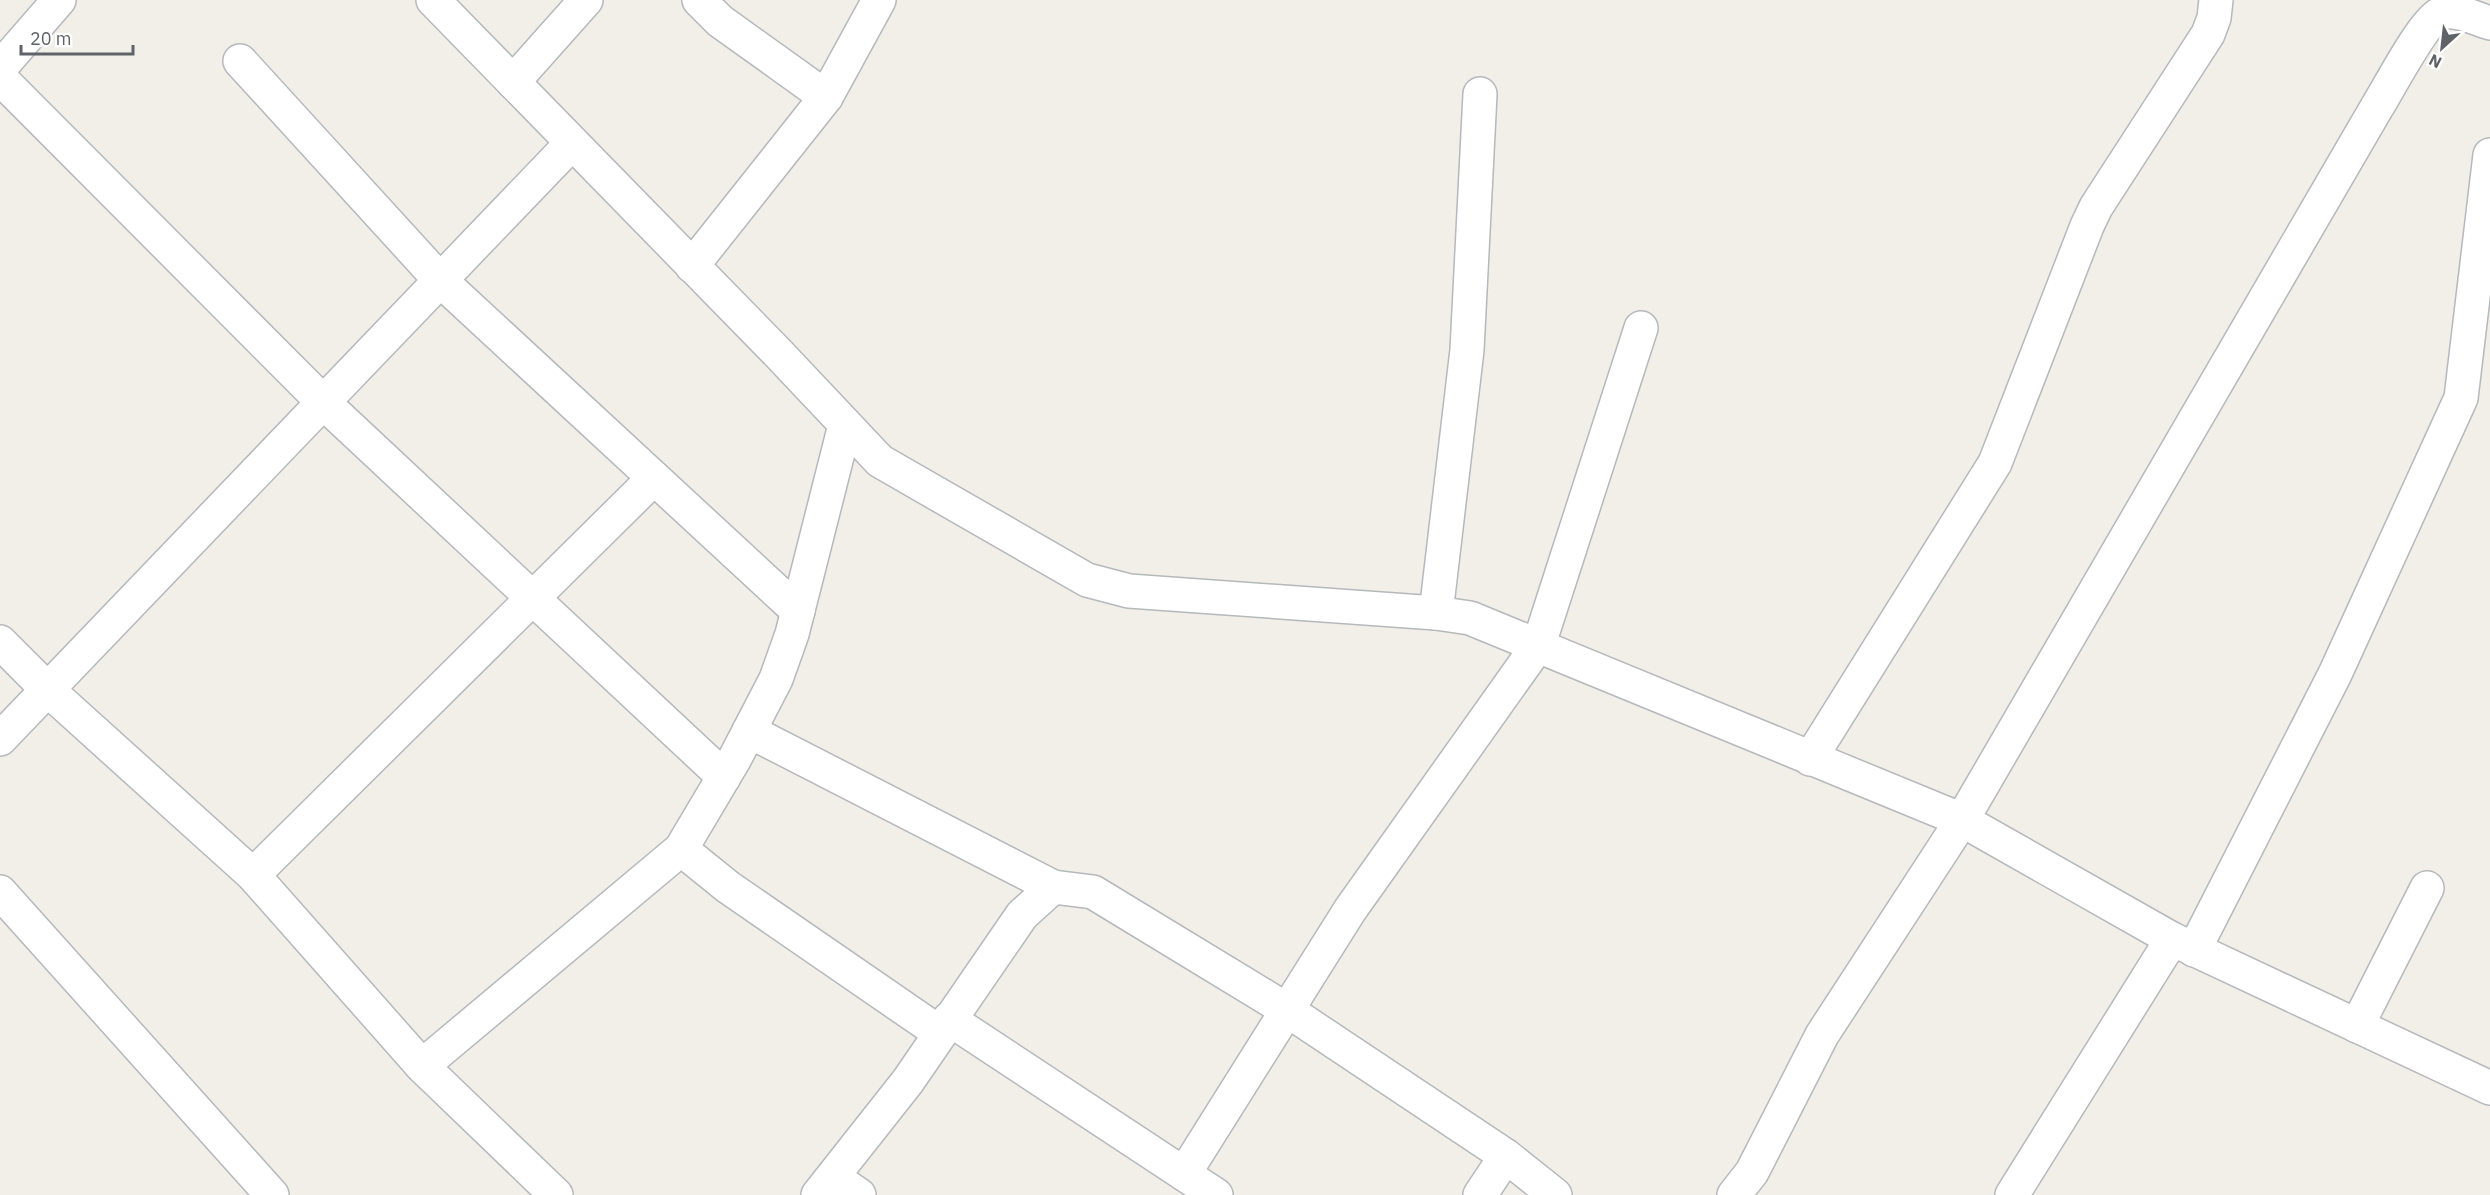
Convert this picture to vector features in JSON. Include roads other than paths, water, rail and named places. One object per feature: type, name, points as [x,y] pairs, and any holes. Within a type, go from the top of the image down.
[{"type":"street","points":[[0,68],[59,0]]},
{"type":"street","points":[[433,0],[880,461],[1087,580],[1129,591],[1436,613],[1470,618],[1539,644],[1810,759],[1962,820],[2183,945],[2490,1088]]},
{"type":"street","points":[[513,82],[586,0]]},
{"type":"street","points":[[699,0],[720,21],[826,97]]},
{"type":"street","points":[[692,266],[826,97],[879,0]]},
{"type":"street","points":[[1810,759],[1995,463],[2096,207],[2208,34],[2216,0]]},
{"type":"street","points":[[1734,1195],[1752,1172],[1822,1035],[1962,820],[2427,25],[2440,14],[2452,12],[2490,23]]},
{"type":"street","points":[[240,61],[440,280],[798,611]]},
{"type":"street","points":[[0,78],[324,403],[724,777]]},
{"type":"street","points":[[1436,613],[1467,350],[1480,94]]},
{"type":"street","points":[[0,739],[572,142]]},
{"type":"street","points":[[2012,1195],[2183,945],[2335,674],[2461,398],[2490,155]]},
{"type":"street","points":[[1184,1174],[1350,910],[1539,644],[1641,328]]},
{"type":"street","points":[[422,1065],[681,849],[724,777],[776,679],[798,611],[845,425]]},
{"type":"street","points":[[253,875],[654,478]]},
{"type":"street","points":[[0,642],[48,690],[253,875],[422,1065],[556,1195]]},
{"type":"street","points":[[749,731],[1053,887],[1093,892],[1287,1010],[1506,1156],[1555,1195]]},
{"type":"street","points":[[681,849],[728,887],[1216,1195]]},
{"type":"street","points":[[837,1189],[867,1135],[1022,915],[1053,887]]},
{"type":"street","points":[[2357,1026],[2427,888]]},
{"type":"street","points":[[0,892],[272,1195]]},
{"type":"street","points":[[1480,1195],[1506,1156]]}]
